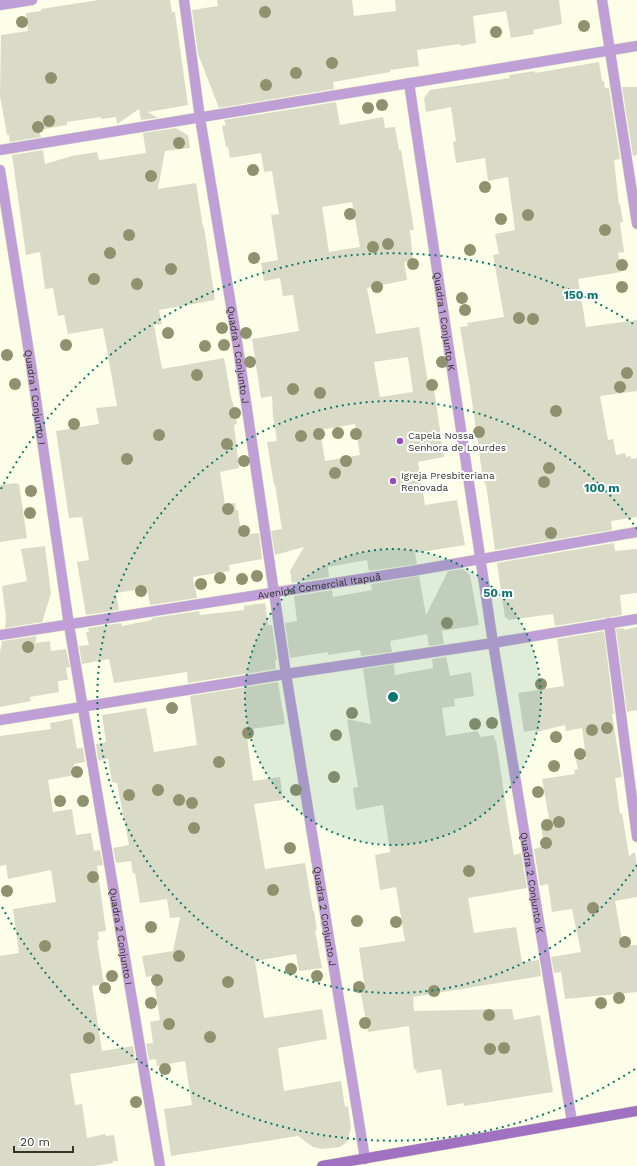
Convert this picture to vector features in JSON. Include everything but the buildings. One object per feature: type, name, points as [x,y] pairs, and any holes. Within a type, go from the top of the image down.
[{"type":"street","points":[[0,5],[32,0]]},
{"type":"street","name":"Quadra 1 Conjunto J","points":[[184,0],[200,118],[238,348],[286,674]]},
{"type":"street","points":[[602,0],[637,224]]},
{"type":"street","points":[[0,150],[637,46]]},
{"type":"street","name":"Quadra 1 Conjunto K","points":[[409,83],[493,644]]},
{"type":"street","name":"Quadra 1 Conjunto I","points":[[0,170],[31,365],[69,625],[83,706]]},
{"type":"street","name":"Avenida Comercial Itapuã","points":[[0,635],[274,593],[637,532]]},
{"type":"street","points":[[0,720],[286,674],[493,644],[637,619]]},
{"type":"street","points":[[608,623],[637,837]]},
{"type":"street","name":"Quadra 2 Conjunto K","points":[[493,644],[572,1122]]},
{"type":"street","name":"Quadra 2 Conjunto J","points":[[286,674],[365,1159]]},
{"type":"street","name":"Quadra 2 Conjunto I","points":[[83,706],[160,1166]]},
{"type":"street","points":[[322,1166],[637,1111]]},
{"type":"place","name":"Capela Nossa Senhora de Lourdes","points":[[400,441]]},
{"type":"place","name":"Igreja Presbiteriana Renovada","points":[[393,481]]}]
